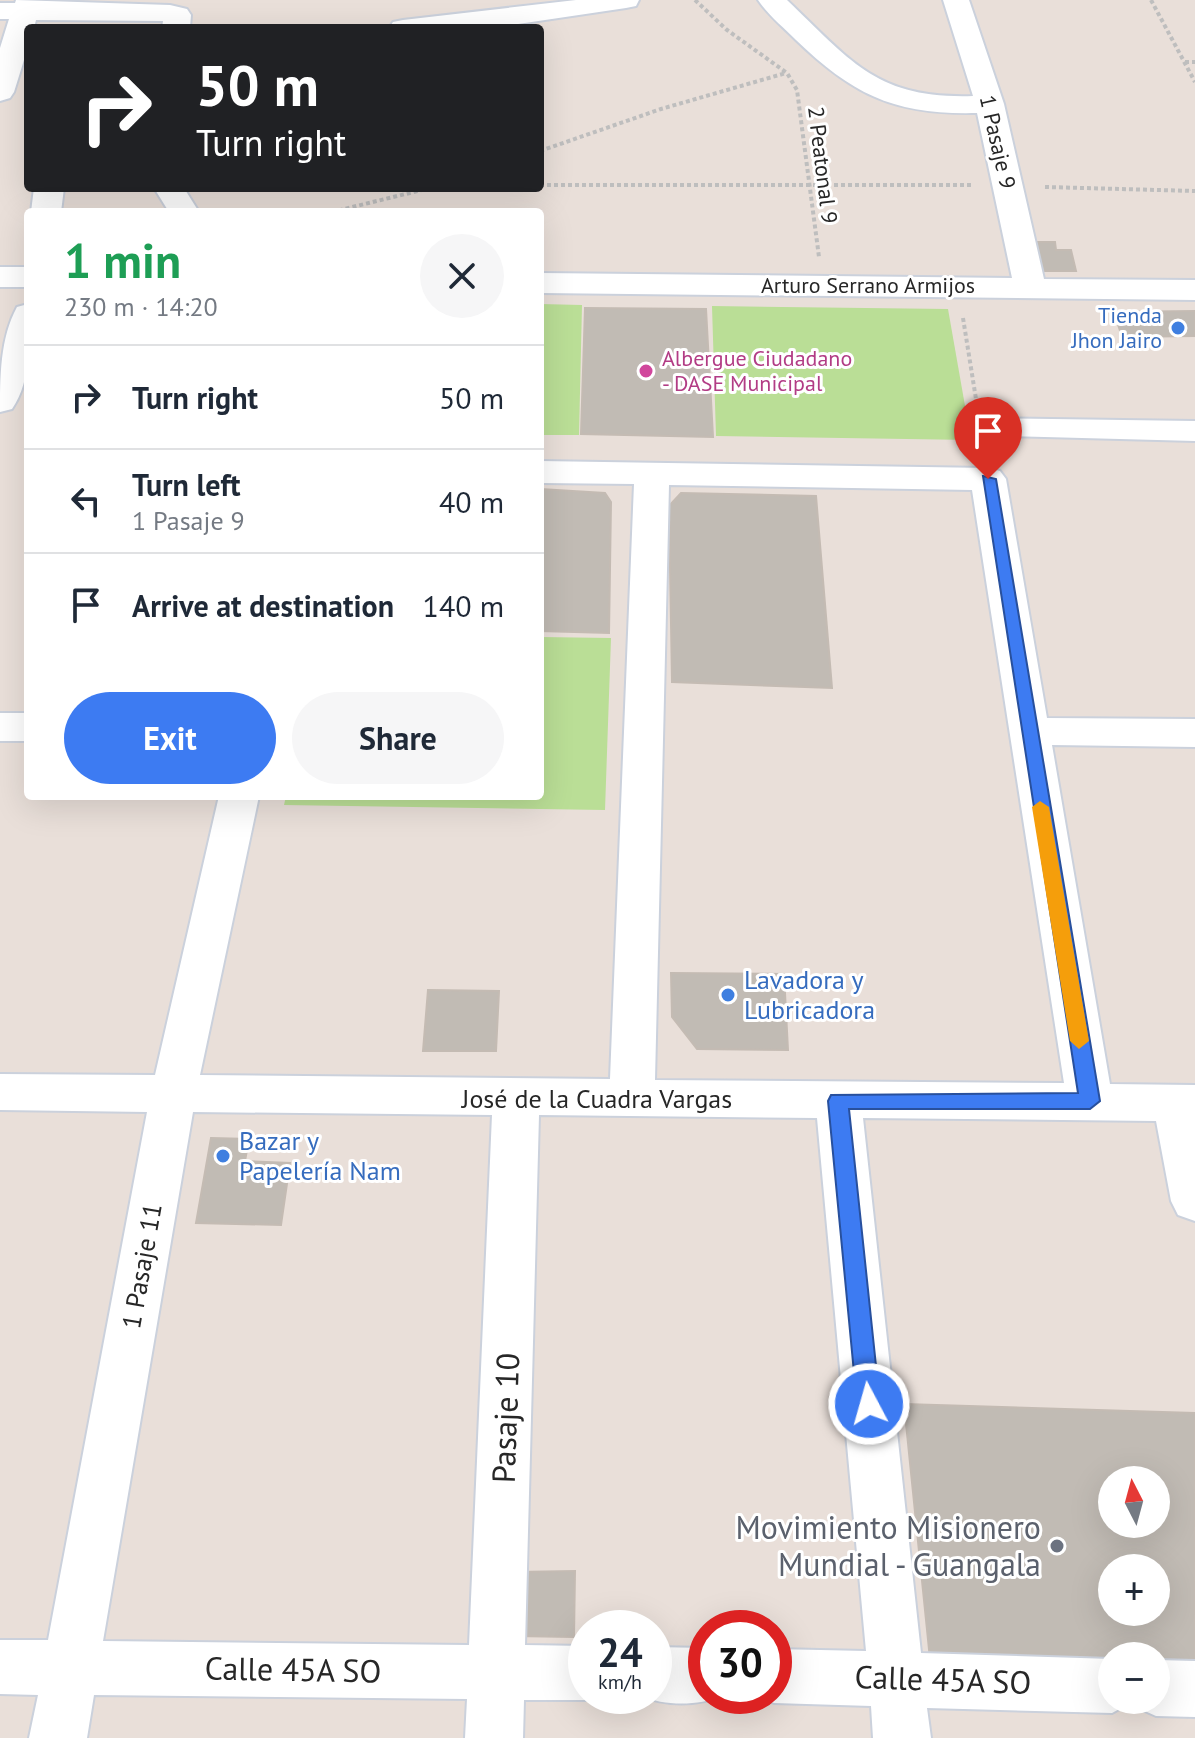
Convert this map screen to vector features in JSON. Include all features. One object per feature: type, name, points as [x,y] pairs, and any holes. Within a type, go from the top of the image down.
[{"type":"street","points":[[426,24],[519,8],[626,0]]},
{"type":"street","points":[[771,0],[860,82],[906,101],[990,104]]},
{"type":"street","name":"1 Pasaje 9","points":[[956,0],[990,104],[1030,287]]},
{"type":"street","points":[[0,92],[19,7],[124,6],[177,15],[176,24]]},
{"type":"street","points":[[0,277],[24,277]]},
{"type":"street","name":"Arturo Serrano Armijos","points":[[544,283],[957,285],[1195,290]]},
{"type":"street","points":[[0,402],[24,327]]},
{"type":"street","points":[[980,428],[1195,431]]},
{"type":"street","points":[[544,472],[988,479],[1090,1101]]},
{"type":"street","points":[[632,1097],[652,473]]},
{"type":"street","points":[[0,727],[24,727]]},
{"type":"street","points":[[1028,731],[1195,733]]},
{"type":"street","name":"1 Pasaje 11","points":[[58,1738],[173,1096],[238,800]]},
{"type":"street","name":"José de la Cuadra Vargas","points":[[0,1092],[173,1096],[1186,1102]]},
{"type":"street","name":"Pasaje 10","points":[[494,1738],[516,1098]]},
{"type":"street","points":[[838,1101],[902,1738]]},
{"type":"street","points":[[1186,1102],[1195,1201]]},
{"type":"street","name":"Calle 45A SO","points":[[0,1667],[568,1673]]},
{"type":"street","name":"Calle 45A SO","points":[[792,1676],[1098,1685]]},
{"type":"street","points":[[1170,1688],[1195,1689]]},
{"type":"path","name":"2 Peatonal 9","points":[[695,0],[727,30],[787,73],[800,104],[823,285]]},
{"type":"path","points":[[1151,0],[1195,82]]},
{"type":"path","points":[[1185,62],[1195,62]]},
{"type":"path","points":[[544,150],[661,109],[787,73]]},
{"type":"path","points":[[544,185],[1008,185],[1195,191]]},
{"type":"path","points":[[348,208],[414,192]]},
{"type":"path","points":[[957,285],[980,428]]},
{"type":"green space","points":[[544,304],[582,305],[579,435],[544,435]]},
{"type":"green space","points":[[712,306],[948,309],[971,440],[716,436]]},
{"type":"green space","points":[[544,637],[611,638],[605,810],[284,805],[285,800],[544,800]]},
{"type":"building","points":[[1031,242],[1055,242],[1056,250],[1071,250],[1076,271],[1038,271]]},
{"type":"building","name":"Albergue Ciudadano - DASE Municipal","points":[[585,308],[706,309],[713,437],[581,434]]},
{"type":"building","points":[[1195,311],[1195,336],[1122,337],[1114,312]]},
{"type":"building","points":[[544,489],[605,493],[611,502],[609,633],[544,631]]},
{"type":"building","points":[[681,493],[816,496],[832,688],[672,682],[669,506]]},
{"type":"building","name":"Lavadora y Lubricadora","points":[[671,973],[784,974],[788,1050],[697,1049],[672,1017]]},
{"type":"building","points":[[428,990],[499,991],[496,1051],[423,1051]]},
{"type":"building","points":[[211,1138],[249,1139],[245,1161],[290,1163],[281,1225],[196,1223]]},
{"type":"building","name":"Movimiento Misionero Mundial - Guangala","points":[[904,1404],[1195,1413],[1195,1672],[1170,1671],[1170,1642],[1098,1642],[1098,1667],[930,1659]]},
{"type":"building","points":[[575,1571],[574,1610],[568,1610],[568,1637],[515,1636],[516,1572]]},
{"type":"slow traffic","points":[[1040,807],[1079,1041]]},
{"type":"place","name":"Tienda Jhon Jairo","points":[[1178,328]]},
{"type":"place","name":"Albergue Ciudadano - DASE Municipal","points":[[646,371]]},
{"type":"place","name":"Lavadora y Lubricadora","points":[[728,995]]},
{"type":"place","name":"Bazar y Papelería Nam","points":[[223,1156]]},
{"type":"place","name":"Movimiento Misionero Mundial - Guangala","points":[[1057,1546]]},
{"type":"route","points":[[869,1404],[838,1101],[1090,1101],[988,479]]}]
